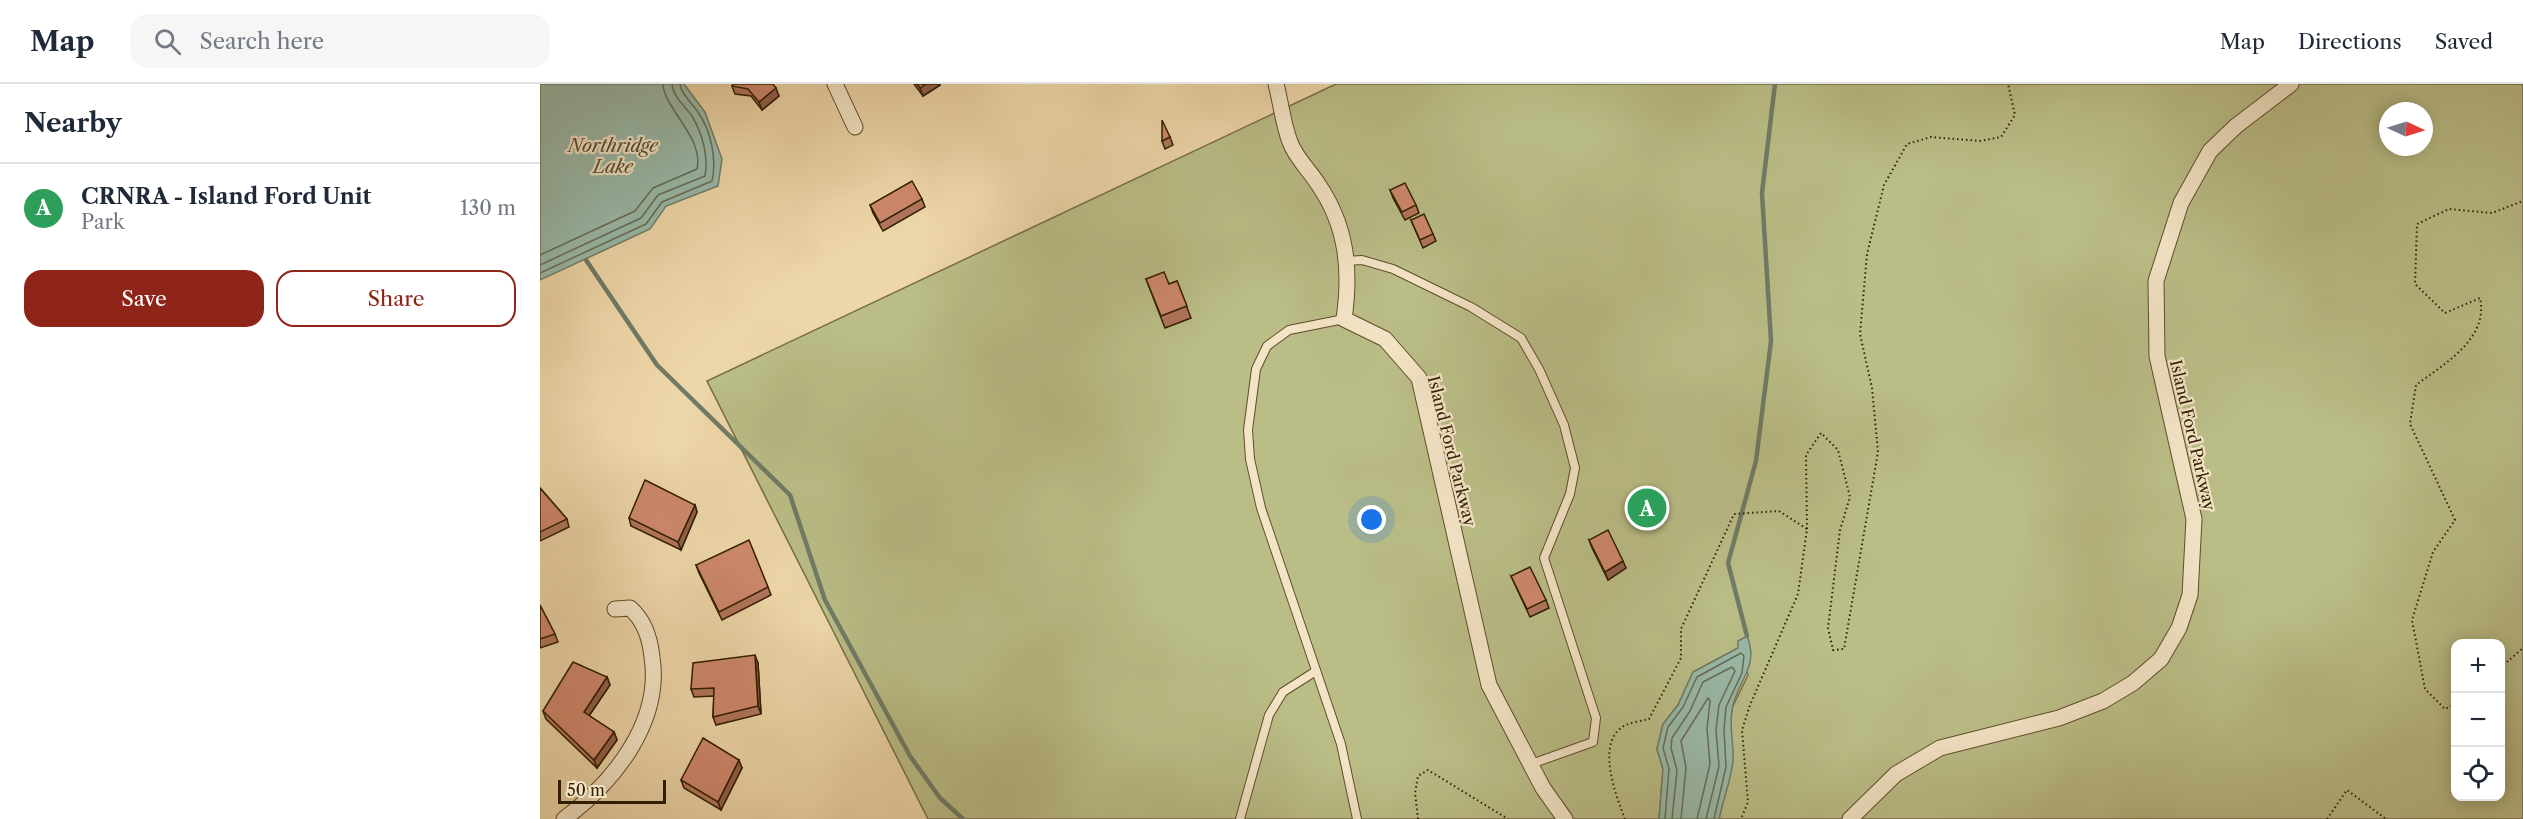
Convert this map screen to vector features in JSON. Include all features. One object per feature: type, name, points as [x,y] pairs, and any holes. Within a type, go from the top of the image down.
[{"type":"street","points":[[835,84],[855,127]]},
{"type":"street","points":[[1276,84],[1290,144],[1319,185],[1338,218],[1348,286],[1344,319]]},
{"type":"street","name":"Island Ford Parkway","points":[[1850,819],[1896,774],[1940,748],[2059,718],[2103,701],[2133,683],[2161,659],[2179,628],[2190,595],[2194,519],[2157,356],[2156,281],[2181,203],[2210,151],[2236,126],[2290,84]]},
{"type":"street","name":"Island Ford Parkway","points":[[1344,319],[1385,339],[1419,378],[1489,685],[1531,764],[1565,819]]},
{"type":"street","points":[[564,819],[586,801],[611,774],[639,733],[648,714],[654,668],[650,644],[639,616],[630,608],[615,609]]},
{"type":"lane","points":[[1346,261],[1362,260],[1393,269],[1472,307],[1521,338],[1539,369],[1564,425],[1575,468],[1570,494],[1544,558],[1585,680],[1596,718],[1596,731],[1593,742],[1531,764]]},
{"type":"lane","points":[[1344,319],[1289,330],[1277,337],[1260,356],[1250,401],[1248,430],[1254,484],[1341,744],[1357,819]]},
{"type":"lane","points":[[1240,819],[1269,715],[1282,692],[1316,671]]},
{"type":"path","points":[[1741,819],[1748,802],[1742,730],[1750,705],[1798,594],[1807,529],[1806,455],[1821,433],[1838,450],[1850,497],[1840,530],[1828,628],[1833,650],[1844,650],[1878,452],[1872,388],[1860,334],[1867,254],[1884,186],[1907,144],[1931,137],[1980,141],[2001,137],[2015,115],[2008,84]]},
{"type":"path","points":[[2451,706],[2445,709],[2425,689],[2412,620],[2433,552],[2455,520],[2410,424],[2416,385],[2468,345],[2483,311],[2480,298],[2445,313],[2415,284],[2417,224],[2449,209],[2492,213],[2523,201]]},
{"type":"path","points":[[1625,819],[1610,783],[1610,742],[1624,726],[1649,719],[1681,658],[1681,629],[1734,514],[1779,511],[1807,529]]},
{"type":"path","points":[[2505,664],[2523,648]]},
{"type":"path","points":[[1418,819],[1415,793],[1418,777],[1428,770],[1508,819]]},
{"type":"path","points":[[2326,819],[2347,790],[2386,819]]},
{"type":"green space","points":[[1336,84],[2523,84],[2523,819],[1719,819],[1733,757],[1730,730],[1732,708],[1748,675],[1738,648],[1693,672],[1678,705],[1663,724],[1657,749],[1663,769],[1659,819],[928,819],[707,381]]},
{"type":"water","name":"Northridge Lake","points":[[540,84],[684,84],[705,112],[722,159],[718,186],[666,206],[650,229],[540,280]]},
{"type":"water","points":[[1747,636],[1751,657],[1732,710],[1733,761],[1719,819],[1659,819],[1663,769],[1657,749],[1663,724],[1678,705],[1693,672],[1738,648],[1738,641]]},
{"type":"building","points":[[733,84],[773,84],[776,88],[759,102],[748,89],[732,86]]},
{"type":"building","points":[[1162,120],[1170,137],[1162,141]]},
{"type":"building","points":[[912,181],[922,199],[880,223],[870,205]]},
{"type":"building","points":[[1405,183],[1416,205],[1402,212],[1390,190]]},
{"type":"building","points":[[1424,214],[1433,234],[1420,240],[1411,220]]},
{"type":"building","points":[[1164,272],[1169,284],[1177,281],[1187,306],[1161,316],[1146,279]]},
{"type":"building","points":[[645,480],[695,505],[678,542],[629,518]]},
{"type":"building","points":[[540,488],[567,519],[540,532]]},
{"type":"building","points":[[1608,530],[1623,561],[1605,572],[1589,540]]},
{"type":"building","points":[[749,540],[768,587],[719,612],[696,565]]},
{"type":"building","points":[[1530,567],[1546,600],[1527,609],[1511,576]]},
{"type":"building","points":[[540,605],[555,634],[540,639]]},
{"type":"building","points":[[755,655],[758,706],[713,717],[714,688],[691,689],[693,663]]},
{"type":"building","points":[[573,662],[607,677],[584,712],[614,732],[594,760],[543,711]]},
{"type":"building","points":[[703,738],[739,760],[718,802],[681,780]]},
{"type":"waterway","points":[[1747,636],[1728,563],[1756,461],[1771,341],[1762,193],[1775,84]]},
{"type":"waterway","points":[[586,260],[657,365],[790,495],[825,600],[910,756],[940,798],[963,819]]},
{"type":"place","name":"CRNRA - Island Ford Unit","points":[[1647,508]]}]
